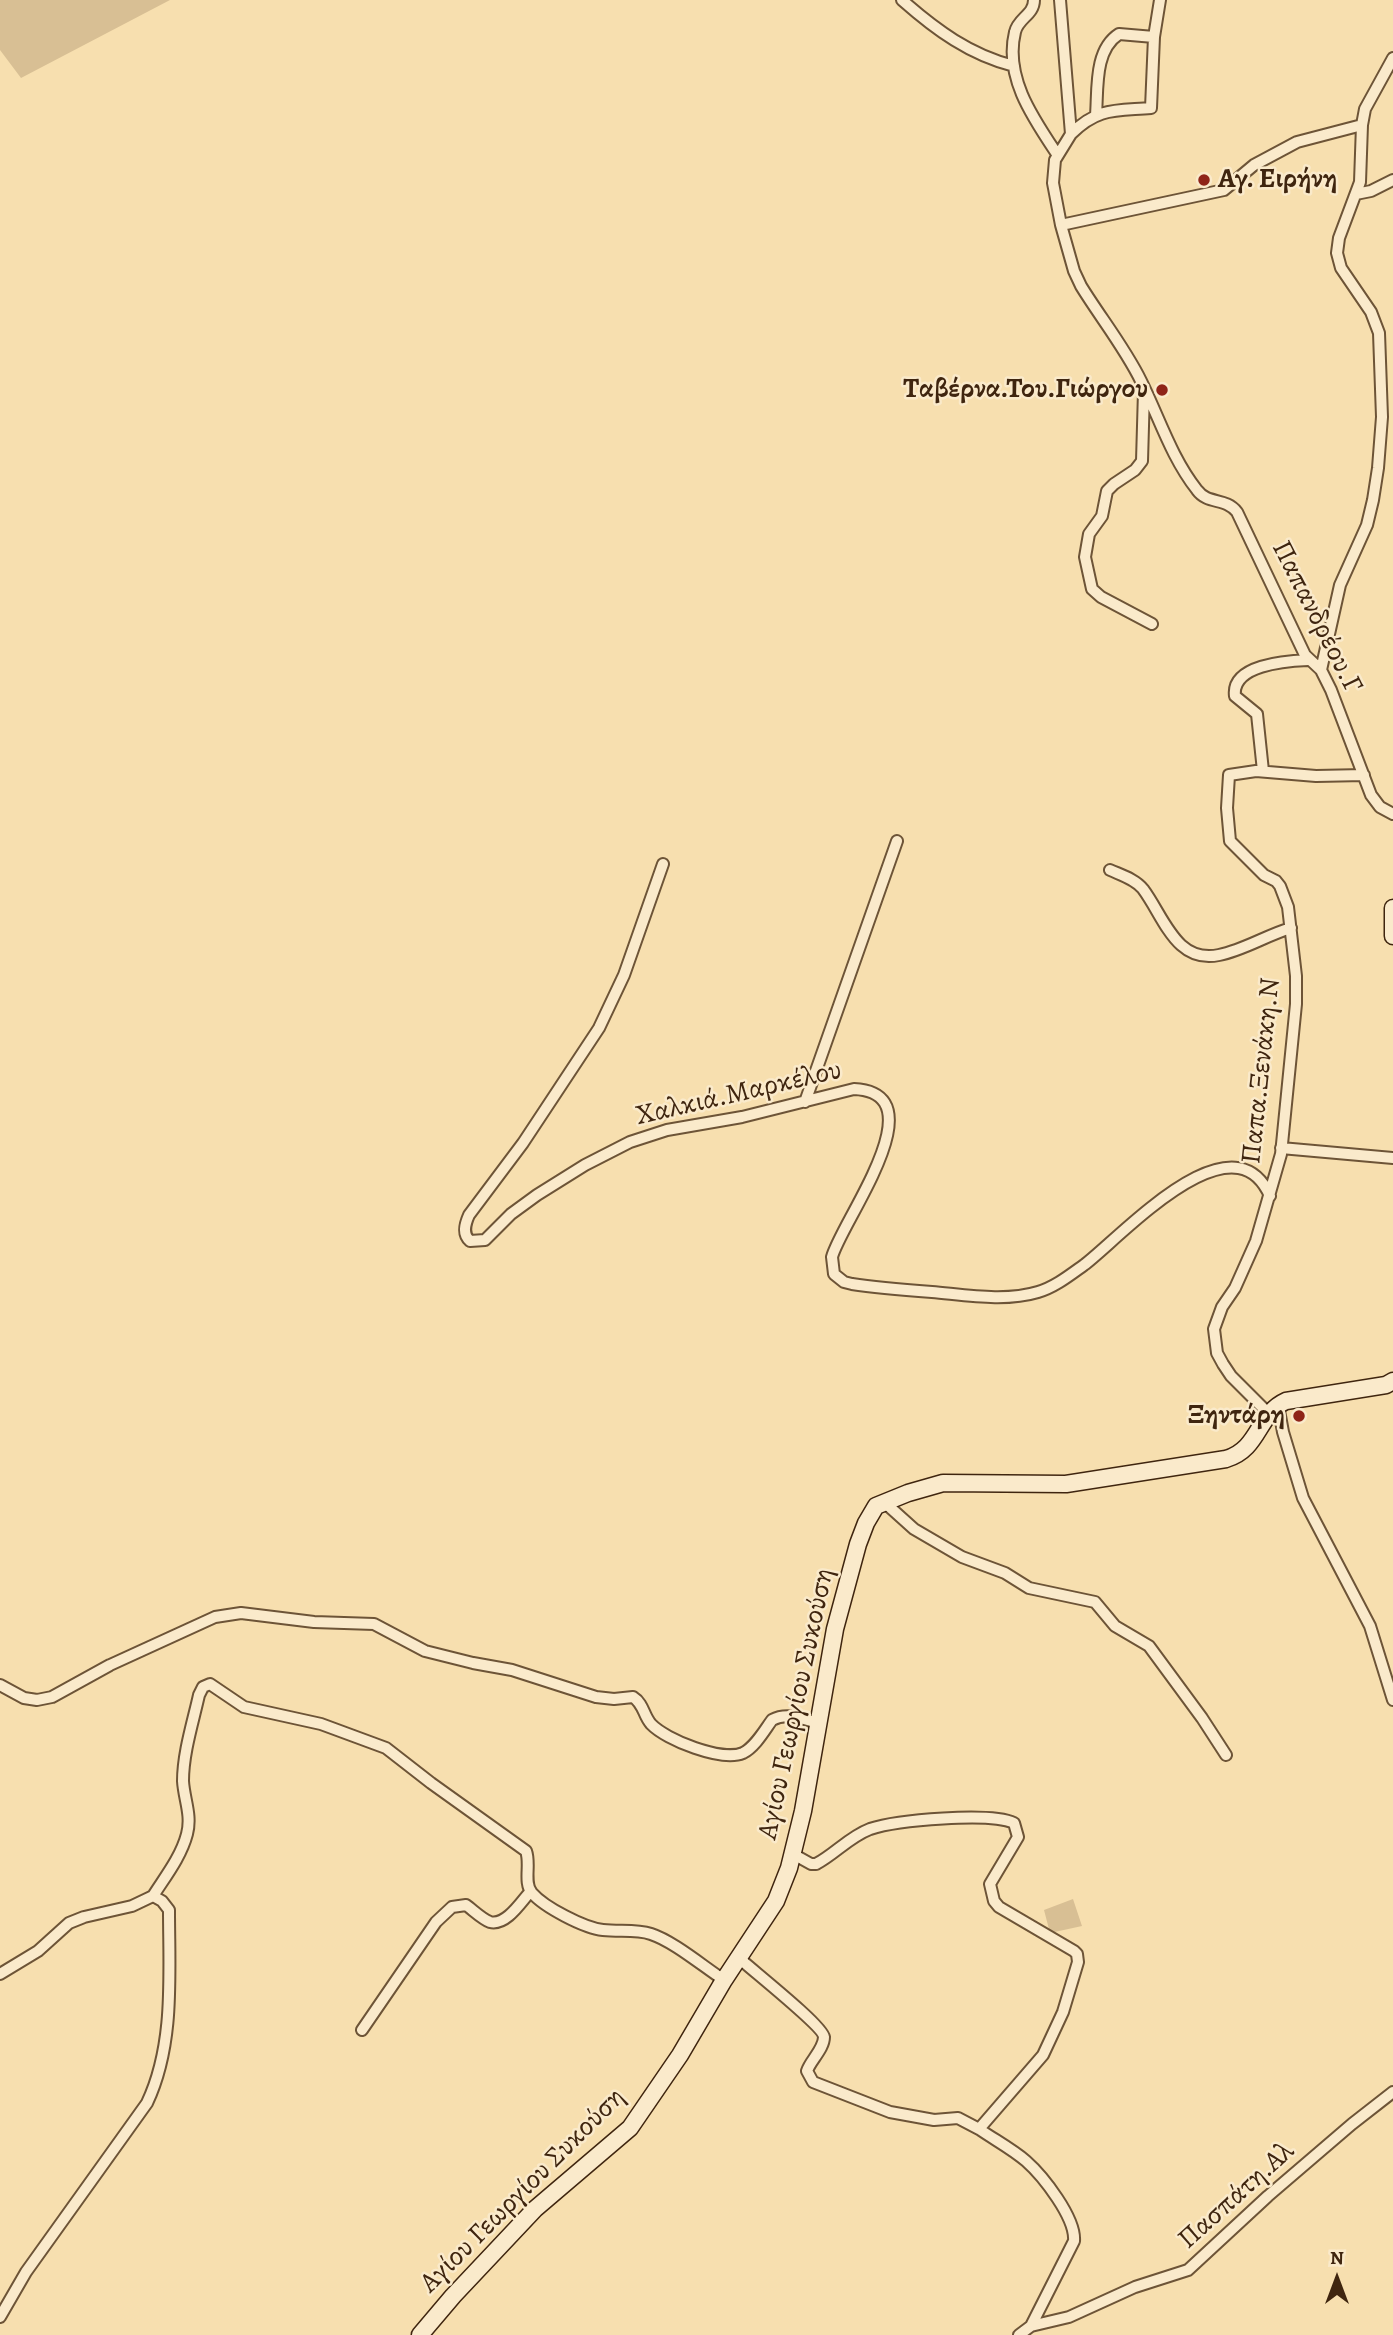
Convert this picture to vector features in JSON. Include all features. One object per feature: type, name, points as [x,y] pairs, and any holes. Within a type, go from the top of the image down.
[{"type":"main road","points":[[1393,908],[1393,936]]},
{"type":"main road","points":[[884,1502],[943,1483],[1066,1484],[1226,1460],[1245,1450],[1273,1410],[1286,1401],[1386,1385],[1393,1381]]},
{"type":"main road","name":"Αγίου Γεωργίου Συκούση","points":[[420,2335],[535,2209],[631,2128],[776,1901],[793,1854],[835,1629],[858,1544],[871,1514],[876,1506],[884,1502]]},
{"type":"street","points":[[902,0],[962,46],[1014,66]]},
{"type":"street","points":[[1034,0],[1033,8],[1015,29],[1014,66],[1023,97],[1057,153],[1085,119],[1106,111],[1151,108],[1154,37],[1160,0]]},
{"type":"street","points":[[1060,0],[1071,134]]},
{"type":"street","points":[[1096,115],[1100,65],[1107,45],[1119,34],[1154,37]]},
{"type":"street","points":[[1321,670],[1340,585],[1367,525],[1374,500],[1378,468],[1382,417],[1379,333],[1370,312],[1341,268],[1338,257],[1339,238],[1356,194],[1361,171],[1365,109],[1393,58]]},
{"type":"street","points":[[1061,225],[1224,190],[1254,165],[1297,142],[1362,125]]},
{"type":"street","name":"Παπανδρέου.Γ","points":[[1057,153],[1053,183],[1061,225],[1081,286],[1141,381],[1173,452],[1197,491],[1204,497],[1229,504],[1237,512],[1308,660],[1321,670],[1376,803],[1393,814]]},
{"type":"street","points":[[1356,194],[1371,191],[1393,180]]},
{"type":"street","points":[[1144,389],[1142,461],[1135,470],[1107,491],[1101,516],[1089,534],[1085,557],[1092,589],[1101,597],[1152,624]]},
{"type":"street","points":[[1308,660],[1273,664],[1247,672],[1235,686],[1235,696],[1254,710],[1259,719],[1264,771],[1364,775]]},
{"type":"street","name":"Παπα.Ξενάκη.Ν","points":[[1264,771],[1242,771],[1229,775],[1227,808],[1230,841],[1264,875],[1278,883],[1288,907],[1296,1004],[1282,1148],[1256,1241],[1235,1288],[1222,1307],[1214,1329],[1214,1342],[1231,1376],[1273,1410]]},
{"type":"street","points":[[805,1102],[897,841]]},
{"type":"street","name":"Χαλκιά.Μαρκέλου","points":[[663,864],[613,1003],[523,1143],[469,1215],[465,1229],[467,1239],[475,1242],[485,1240],[511,1214],[537,1195],[576,1170],[630,1142],[667,1130],[741,1117],[835,1093],[862,1090],[880,1097],[888,1108],[888,1129],[877,1166],[832,1257],[834,1273],[838,1278],[852,1284],[995,1296],[1035,1293],[1054,1285],[1085,1264],[1163,1198],[1207,1171],[1228,1168],[1251,1173],[1265,1186],[1270,1196]]},
{"type":"street","points":[[1110,870],[1142,887],[1173,935],[1186,951],[1195,954],[1210,956],[1230,952],[1291,928]]},
{"type":"street","points":[[1282,1148],[1393,1158]]},
{"type":"street","points":[[1273,1410],[1283,1432],[1303,1498],[1370,1626],[1393,1700]]},
{"type":"street","points":[[884,1502],[914,1529],[962,1557],[1005,1573],[1029,1588],[1095,1602],[1115,1626],[1149,1646],[1226,1755]]},
{"type":"street","points":[[0,1685],[24,1698],[37,1700],[52,1697],[110,1665],[215,1617],[241,1613],[314,1622],[374,1624],[425,1651],[473,1664],[512,1670],[596,1697],[633,1697],[641,1703],[651,1724],[660,1731],[713,1754],[733,1755],[747,1751],[777,1717],[789,1716],[818,1723]]},
{"type":"street","points":[[0,1974],[37,1951],[69,1923],[132,1906],[153,1896],[171,1868],[188,1832],[189,1811],[184,1772],[199,1695],[202,1687],[208,1684],[244,1707],[321,1724],[369,1740],[394,1753],[430,1783],[526,1851],[529,1858],[530,1892],[559,1913],[586,1926],[602,1930],[643,1932],[656,1936],[724,1980]]},
{"type":"street","points":[[793,1854],[816,1864],[851,1838],[871,1829],[896,1824],[988,1817],[1003,1818],[1014,1823],[1018,1837],[990,1884],[994,1901],[1004,1911],[1074,1951],[1078,1962],[1063,2012],[1043,2055],[979,2129]]},
{"type":"street","points":[[362,2030],[436,1922],[452,1908],[466,1905],[490,1922],[499,1922],[530,1892]]},
{"type":"street","points":[[0,2317],[26,2272],[147,2103],[158,2080],[169,1987],[169,1910],[162,1901],[153,1896]]},
{"type":"street","points":[[739,1958],[822,2032],[823,2041],[807,2071],[813,2082],[890,2112],[924,2119],[958,2118],[1016,2153],[1033,2168],[1073,2226],[1074,2241],[1031,2326]]},
{"type":"street","name":"Πασπάτη.Αλ","points":[[1018,2335],[1031,2326],[1069,2317],[1135,2287],[1188,2270],[1268,2196],[1393,2092]]},
{"type":"shaded area","points":[[0,0],[170,0],[21,78],[0,50]]},
{"type":"shaded area","points":[[1073,1899],[1082,1926],[1050,1933],[1044,1910]]},
{"type":"place","name":"Αγ. Ειρήνη","points":[[1204,180]]},
{"type":"place","name":"Ταβέρνα.Του.Γιώργου","points":[[1162,390]]},
{"type":"place","name":"Ξηντάρη","points":[[1299,1416]]}]
